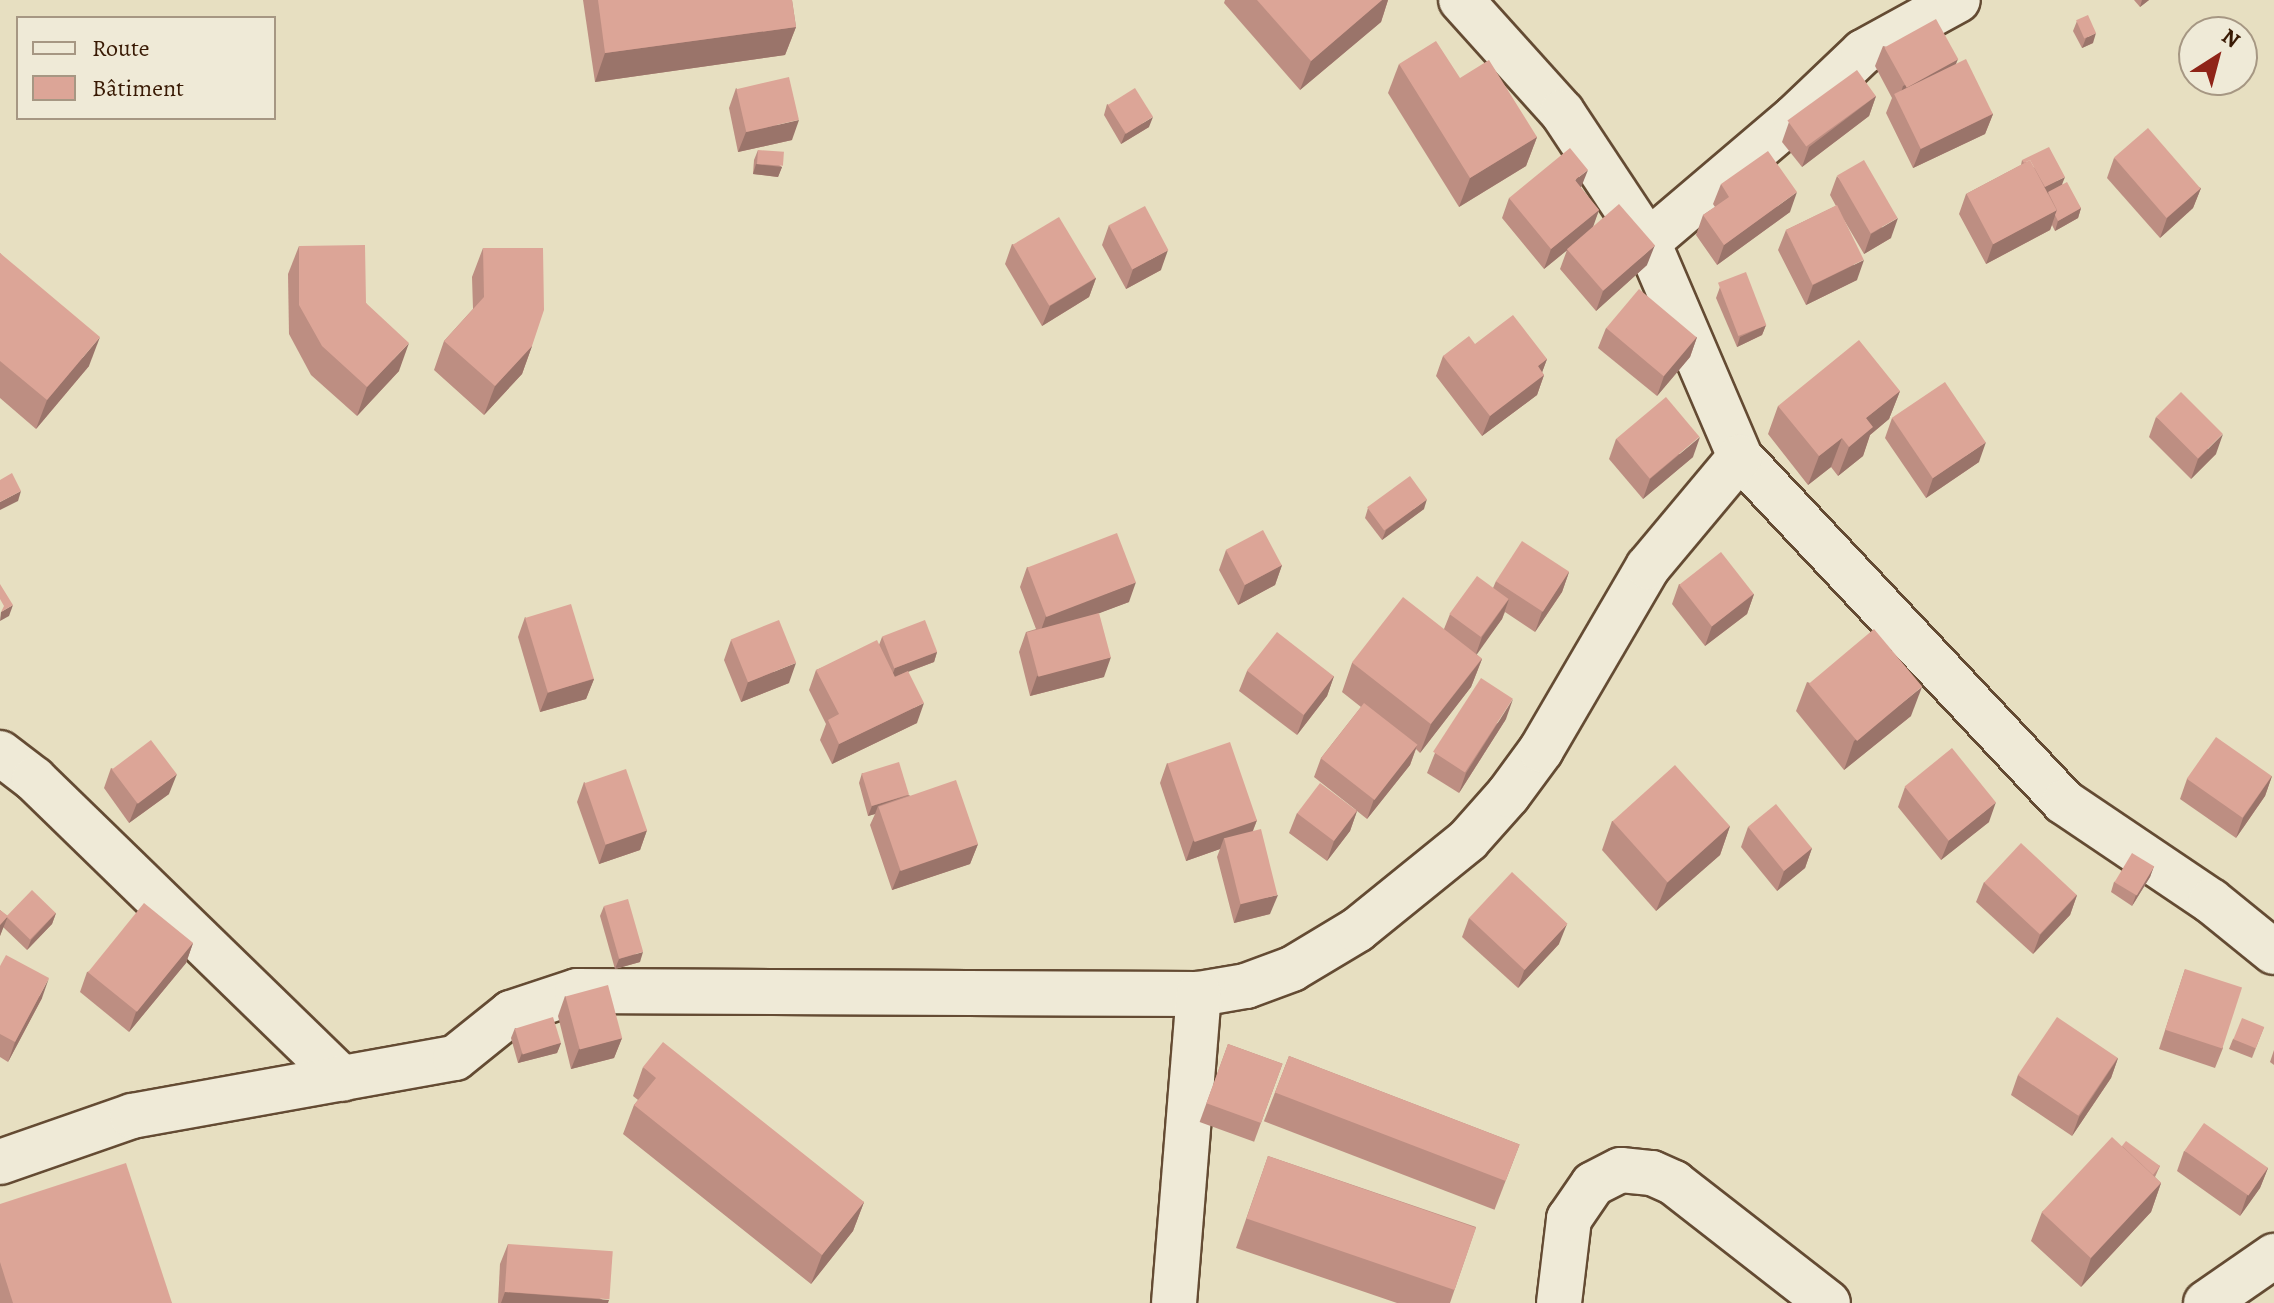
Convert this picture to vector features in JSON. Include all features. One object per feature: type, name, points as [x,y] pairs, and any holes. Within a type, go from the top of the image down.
[{"type":"street","points":[[1461,0],[1562,112],[1648,242],[1740,457],[2064,802],[2211,901],[2274,952]]},
{"type":"street","points":[[1648,242],[1795,117],[1863,52],[1958,0]]},
{"type":"street","points":[[0,1162],[132,1116],[455,1058],[511,1013],[577,991],[1199,994],[1246,986],[1292,969],[1357,930],[1468,840],[1541,750],[1648,567],[1740,457]]},
{"type":"street","points":[[0,753],[34,779],[148,896],[342,1079]]},
{"type":"street","points":[[1174,1303],[1199,994]]},
{"type":"street","points":[[1559,1303],[1569,1219],[1593,1184],[1621,1170],[1652,1173],[1674,1183],[1828,1303]]},
{"type":"street","points":[[2206,1303],[2274,1256]]},
{"type":"building","points":[[598,0],[792,0],[796,27],[605,53]]},
{"type":"building","points":[[1257,0],[1382,0],[1311,61]]},
{"type":"building","points":[[2088,15],[2096,33],[2084,39],[2076,20]]},
{"type":"building","points":[[1936,19],[1958,59],[1907,88],[1884,48]]},
{"type":"building","points":[[1436,41],[1460,78],[1489,60],[1537,137],[1470,178],[1399,64]]},
{"type":"building","points":[[1966,59],[1993,114],[1921,149],[1894,94]]},
{"type":"building","points":[[1857,70],[1876,96],[1806,146],[1787,121]]},
{"type":"building","points":[[789,77],[799,120],[746,132],[736,89]]},
{"type":"building","points":[[1135,88],[1153,117],[1126,134],[1108,105]]},
{"type":"building","points":[[2148,128],[2200,188],[2167,218],[2114,158]]},
{"type":"building","points":[[2049,147],[2065,177],[2045,187],[2030,160],[2024,163],[2022,160]]},
{"type":"building","points":[[1570,148],[1588,170],[1575,180],[1599,210],[1551,249],[1509,198]]},
{"type":"building","points":[[758,150],[784,152],[783,166],[757,164]]},
{"type":"building","points":[[1768,151],[1797,192],[1724,245],[1703,215],[1729,197],[1721,184]]},
{"type":"building","points":[[1864,160],[1898,218],[1871,234],[1837,176]]},
{"type":"building","points":[[2030,160],[2057,210],[1993,244],[1966,194]]},
{"type":"building","points":[[2067,182],[2081,208],[2058,221],[2055,215],[2057,210],[2048,192]]},
{"type":"building","points":[[1619,204],[1655,246],[1603,291],[1567,249]]},
{"type":"building","points":[[1837,205],[1864,260],[1813,285],[1786,230]]},
{"type":"building","points":[[1145,206],[1168,250],[1132,269],[1109,225]]},
{"type":"building","points":[[1059,217],[1096,278],[1049,306],[1013,245]]},
{"type":"building","points":[[365,245],[366,303],[409,343],[367,387],[322,346],[299,305],[299,246]]},
{"type":"building","points":[[483,248],[543,248],[544,310],[532,346],[495,386],[444,341],[484,297]]},
{"type":"building","points":[[0,253],[100,337],[47,400],[0,361]]},
{"type":"building","points":[[1746,272],[1766,325],[1738,336],[1718,283]]},
{"type":"building","points":[[1639,289],[1696,337],[1664,376],[1606,328]]},
{"type":"building","points":[[1513,315],[1547,359],[1538,366],[1544,375],[1490,416],[1443,356],[1469,336],[1475,344]]},
{"type":"building","points":[[1859,340],[1900,391],[1866,418],[1873,427],[1849,447],[1842,438],[1819,456],[1778,406]]},
{"type":"building","points":[[1945,382],[1986,443],[1933,478],[1892,418]]},
{"type":"building","points":[[2181,392],[2223,434],[2198,458],[2156,417]]},
{"type":"building","points":[[1666,397],[1699,437],[1650,479],[1616,439]]},
{"type":"building","points":[[12,473],[21,491],[0,502],[0,480]]},
{"type":"building","points":[[1410,476],[1427,499],[1384,531],[1367,507]]},
{"type":"building","points":[[1263,530],[1282,565],[1245,585],[1226,550]]},
{"type":"building","points":[[1117,533],[1136,582],[1046,617],[1027,567]]},
{"type":"building","points":[[1522,541],[1569,571],[1543,612],[1496,581]]},
{"type":"building","points":[[1721,552],[1754,594],[1712,626],[1679,585]]},
{"type":"building","points":[[1477,576],[1509,599],[1481,637],[1449,614]]},
{"type":"building","points":[[0,584],[13,605],[1,612],[4,606],[0,599]]},
{"type":"building","points":[[1403,597],[1482,659],[1431,724],[1352,662]]},
{"type":"building","points":[[571,604],[594,679],[548,693],[525,618]]},
{"type":"building","points":[[1099,613],[1111,657],[1038,677],[1027,632]]},
{"type":"building","points":[[779,620],[796,663],[748,682],[731,639]]},
{"type":"building","points":[[925,620],[937,652],[894,668],[882,636]]},
{"type":"building","points":[[1874,629],[1922,686],[1857,741],[1809,684]]},
{"type":"building","points":[[1277,632],[1334,676],[1304,715],[1247,671]]},
{"type":"building","points":[[877,640],[895,677],[908,671],[924,703],[839,744],[828,720],[839,714],[816,670]]},
{"type":"building","points":[[1481,678],[1513,699],[1465,772],[1433,752]]},
{"type":"building","points":[[1364,703],[1418,745],[1374,800],[1321,758]]},
{"type":"building","points":[[2216,737],[2272,776],[2242,818],[2187,779]]},
{"type":"building","points":[[151,740],[177,774],[138,804],[112,769]]},
{"type":"building","points":[[1230,742],[1257,820],[1195,842],[1168,763]]},
{"type":"building","points":[[1952,748],[1996,802],[1949,841],[1905,786]]},
{"type":"building","points":[[899,762],[909,795],[872,806],[862,773]]},
{"type":"building","points":[[1675,765],[1730,826],[1667,882],[1613,821]]},
{"type":"building","points":[[626,769],[647,830],[606,845],[584,783]]},
{"type":"building","points":[[956,780],[978,844],[901,871],[878,807]]},
{"type":"building","points":[[1320,783],[1357,811],[1334,841],[1297,813]]},
{"type":"building","points":[[1776,804],[1812,848],[1784,871],[1748,827]]},
{"type":"building","points":[[1261,829],[1277,895],[1241,904],[1224,838]]},
{"type":"building","points":[[2021,843],[2077,895],[2040,934],[1984,882]]},
{"type":"building","points":[[2132,853],[2154,866],[2137,896],[2114,882]]},
{"type":"building","points":[[1512,872],[1568,924],[1525,970],[1469,918]]},
{"type":"building","points":[[32,890],[56,913],[30,940],[6,917]]},
{"type":"building","points":[[628,899],[643,952],[619,959],[604,906]]},
{"type":"building","points":[[144,903],[193,943],[137,1012],[88,972]]},
{"type":"building","points":[[0,910],[8,916],[0,925]]},
{"type":"building","points":[[6,955],[49,978],[15,1042],[0,1034],[0,966]]},
{"type":"building","points":[[2185,969],[2242,988],[2222,1048],[2165,1030]]},
{"type":"building","points":[[608,985],[622,1038],[580,1050],[565,996]]},
{"type":"building","points":[[553,1017],[561,1043],[523,1055],[515,1029]]},
{"type":"building","points":[[2057,1017],[2118,1058],[2078,1116],[2018,1075]]},
{"type":"building","points":[[2242,1018],[2264,1027],[2256,1048],[2233,1039]]},
{"type":"building","points":[[663,1042],[864,1202],[822,1255],[634,1105],[656,1078],[643,1067]]},
{"type":"building","points":[[1228,1044],[1283,1064],[1261,1123],[1206,1103]]},
{"type":"building","points":[[1289,1056],[1520,1145],[1506,1181],[1275,1092]]},
{"type":"building","points":[[2204,1123],[2268,1168],[2248,1196],[2184,1151]]},
{"type":"building","points":[[2112,1137],[2161,1183],[2091,1258],[2042,1212]]},
{"type":"building","points":[[2126,1141],[2160,1166],[2153,1175],[2122,1146]]},
{"type":"building","points":[[1268,1156],[1476,1228],[1455,1290],[1247,1218]]},
{"type":"building","points":[[126,1163],[172,1303],[13,1303],[0,1262],[0,1204]]},
{"type":"building","points":[[508,1244],[613,1251],[609,1299],[505,1292]]}]
